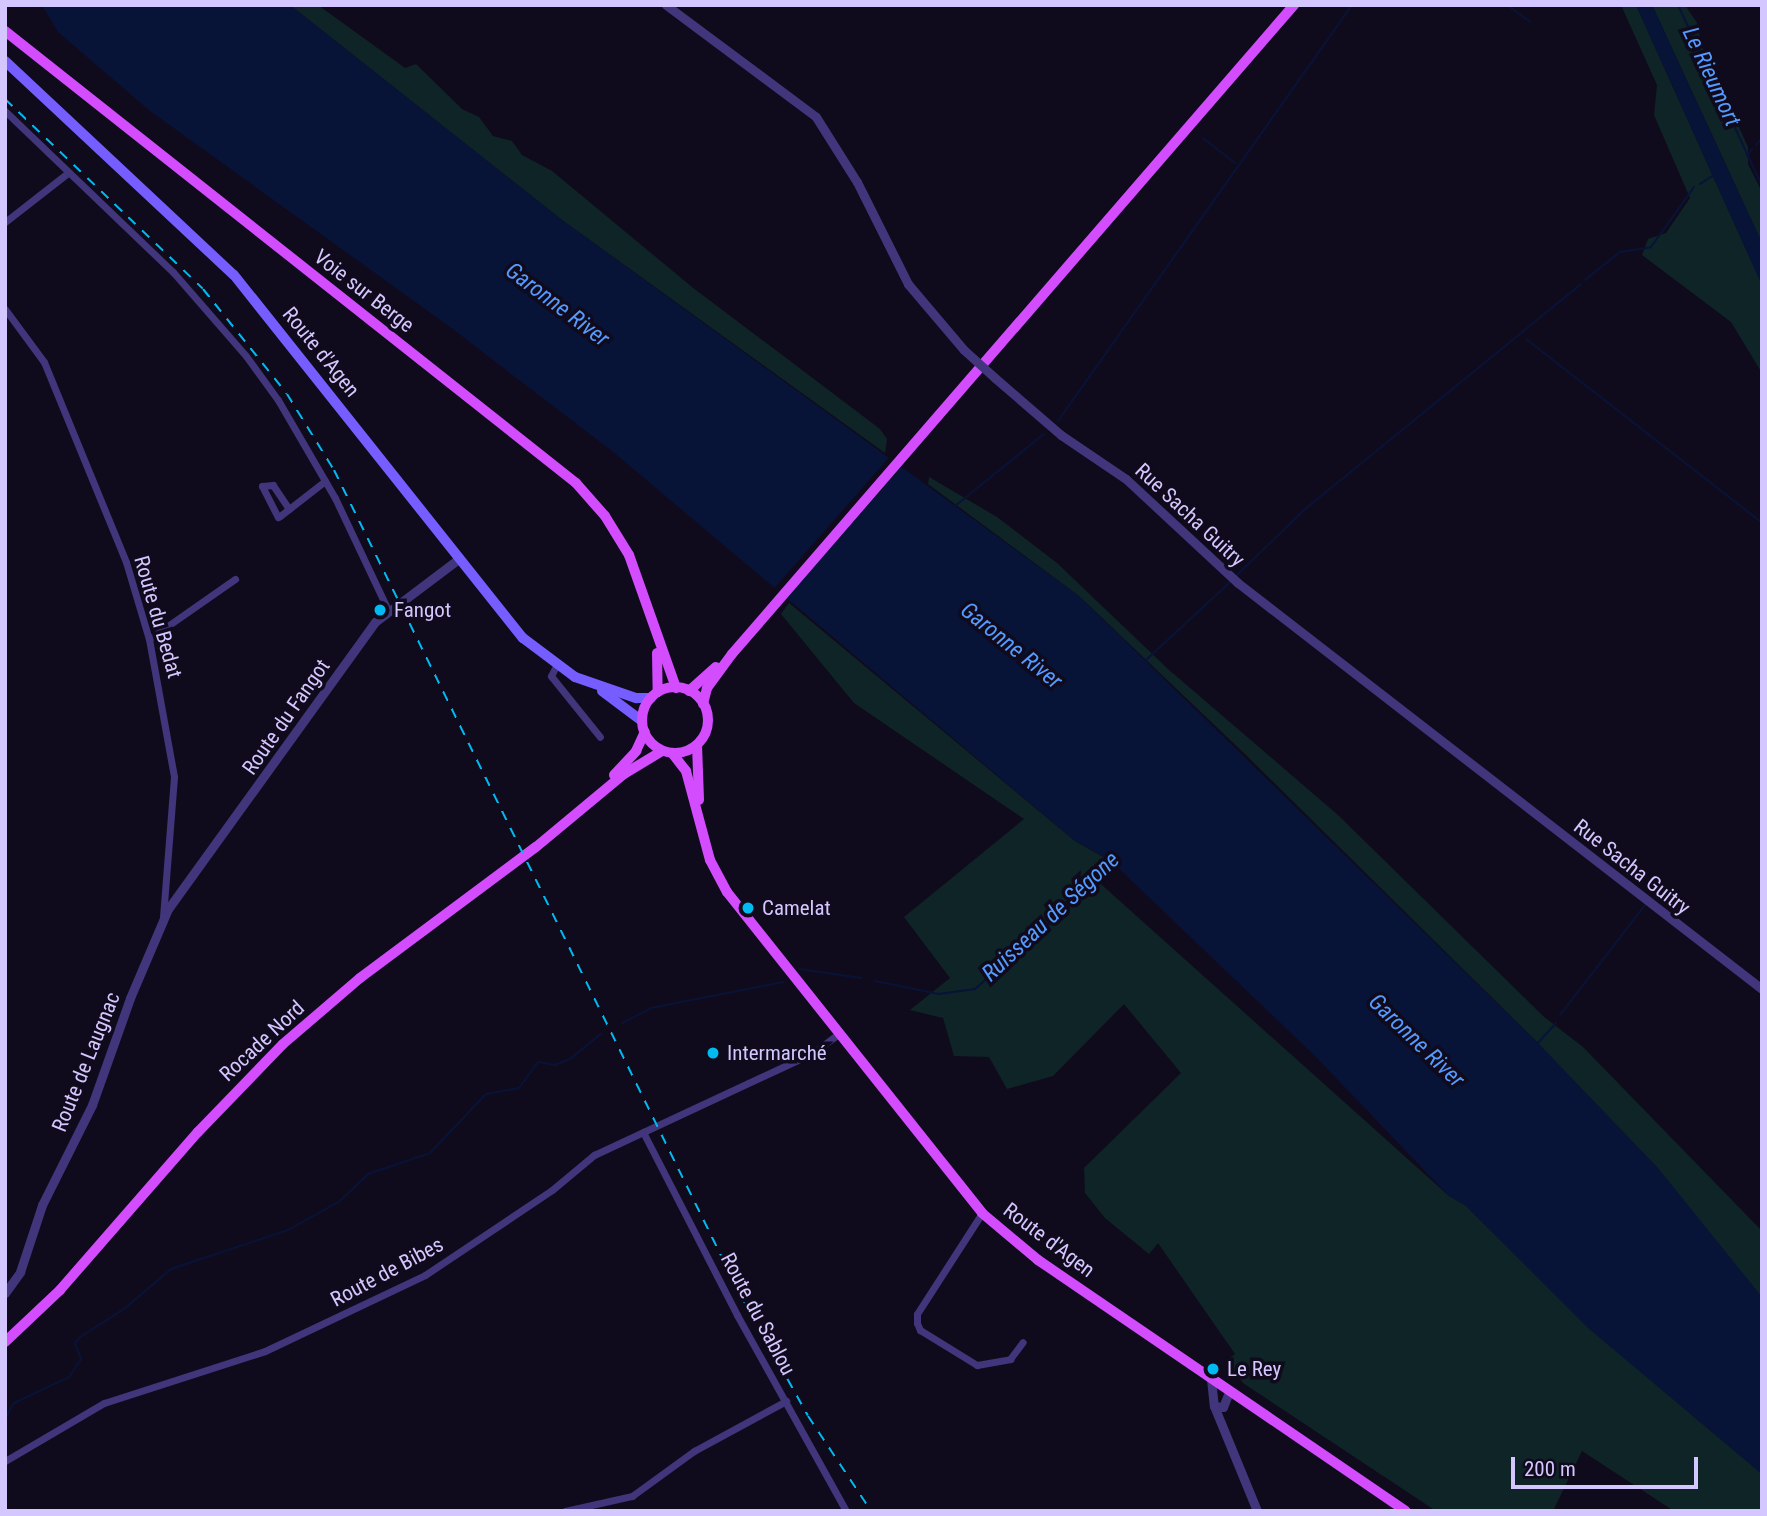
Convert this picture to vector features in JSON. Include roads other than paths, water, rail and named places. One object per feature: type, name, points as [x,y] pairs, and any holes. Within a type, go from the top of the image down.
[{"type":"main road","points":[[582,808],[639,763],[667,752],[697,745],[708,723],[703,704],[707,688],[735,650],[1294,5]]},
{"type":"main road","name":"Voie sur Berge","points":[[5,30],[576,483],[622,542],[653,619]]},
{"type":"main road","name":"Route d'Agen","points":[[5,61],[234,275],[523,638],[556,666],[586,682],[643,727]]},
{"type":"main road","points":[[653,619],[676,688]]},
{"type":"main road","points":[[582,808],[631,757],[643,727],[655,695],[653,619]]},
{"type":"main road","points":[[689,691],[735,650]]},
{"type":"main road","name":"Route d'Agen","points":[[586,682],[636,698],[655,695]]},
{"type":"main road","points":[[655,695],[676,688],[689,691],[703,704]]},
{"type":"main road","points":[[643,727],[667,752]]},
{"type":"main road","name":"Route d'Agen","points":[[697,745],[705,844]]},
{"type":"main road","name":"Route d'Agen","points":[[667,752],[688,776],[705,844],[731,899],[982,1213],[1038,1260],[1406,1511]]},
{"type":"main road","name":"Rocade Nord","points":[[5,1342],[60,1290],[198,1132],[283,1044],[360,978],[582,808]]},
{"type":"street","name":"Rue Sacha Guitry","points":[[666,5],[816,117],[857,182],[908,284],[964,350],[995,378],[1061,435],[1126,479],[1238,583],[1762,989]]},
{"type":"street","points":[[5,111],[173,272],[246,356],[291,421],[325,481],[388,610]]},
{"type":"street","points":[[5,222],[69,172]]},
{"type":"street","name":"Route du Bedat","points":[[5,309],[44,362],[126,562],[149,639],[174,776],[163,918]]},
{"type":"street","points":[[289,509],[273,485],[262,486],[276,516],[289,509],[325,481]]},
{"type":"street","name":"Route du Fangot","points":[[163,918],[349,657],[388,610],[460,558]]},
{"type":"street","points":[[149,639],[235,579]]},
{"type":"street","points":[[556,666],[551,677],[600,737]]},
{"type":"street","name":"Route de Laugnac","points":[[5,1293],[20,1272],[42,1205],[92,1105],[163,918]]},
{"type":"street","name":"Route de Bibes","points":[[5,1461],[104,1404],[265,1352],[425,1275],[552,1190],[594,1155],[813,1053],[838,1034]]},
{"type":"street","name":"Route du Sablou","points":[[643,1132],[846,1511]]},
{"type":"street","points":[[982,1213],[917,1314],[917,1323],[920,1330],[977,1365],[1010,1359],[1023,1342]]},
{"type":"street","points":[[1211,1380],[1221,1422],[1257,1511]]},
{"type":"street","points":[[1218,1406],[1229,1392]]},
{"type":"street","points":[[565,1511],[632,1496],[694,1451],[786,1401]]},
{"type":"water","name":"Garonne River","points":[[42,5],[290,5],[562,220],[1079,596],[1538,1043],[1658,1168],[1762,1297],[1762,1474],[1588,1328],[1465,1205],[1449,1196],[1315,1056],[1110,860],[1075,841],[612,451],[450,327],[150,111],[58,32]]},
{"type":"water","points":[[1636,5],[1652,5],[1762,243],[1762,285]]},
{"type":"waterway","points":[[1058,421],[1352,5]]},
{"type":"waterway","points":[[1507,5],[1530,22]]},
{"type":"waterway","name":"Le Rieumort","points":[[1678,5],[1762,186]]},
{"type":"waterway","points":[[1203,138],[1235,163]]},
{"type":"waterway","points":[[1756,145],[1762,138]]},
{"type":"waterway","name":"Le Rieumort","points":[[1747,156],[1752,149]]},
{"type":"waterway","points":[[1700,184],[1714,175]]},
{"type":"waterway","points":[[1585,280],[1620,252],[1651,247],[1694,187]]},
{"type":"waterway","points":[[1237,575],[1304,510],[1581,284]]},
{"type":"waterway","points":[[1526,339],[1762,523]]},
{"type":"waterway","points":[[955,506],[1044,434]]},
{"type":"waterway","points":[[1145,661],[1229,583]]},
{"type":"waterway","name":"Ruisseau de Ségone","points":[[875,981],[939,994],[975,989],[1073,903],[1109,861]]},
{"type":"waterway","points":[[1560,1015],[1645,905]]},
{"type":"waterway","name":"Ruisseau de Ségone","points":[[799,969],[861,978]]},
{"type":"waterway","name":"Ruisseau de Ségone","points":[[622,1023],[651,1008],[783,982]]},
{"type":"waterway","points":[[1538,1043],[1556,1023]]},
{"type":"waterway","name":"Ruisseau de Ségone","points":[[5,1419],[14,1403],[69,1377],[81,1359],[75,1343],[80,1337],[124,1309],[171,1269],[288,1230],[340,1201],[368,1174],[430,1153],[486,1094],[519,1088],[538,1062],[555,1065],[570,1059],[601,1034]]},
{"type":"railway","points":[[5,99],[203,289],[287,394],[334,470],[741,1296],[808,1416],[871,1511]]},
{"type":"place","name":"Fangot","points":[[380,610]]},
{"type":"place","name":"Camelat","points":[[748,908]]},
{"type":"place","name":"Intermarché","points":[[713,1053]]},
{"type":"place","name":"Le Rey","points":[[1213,1369]]}]
